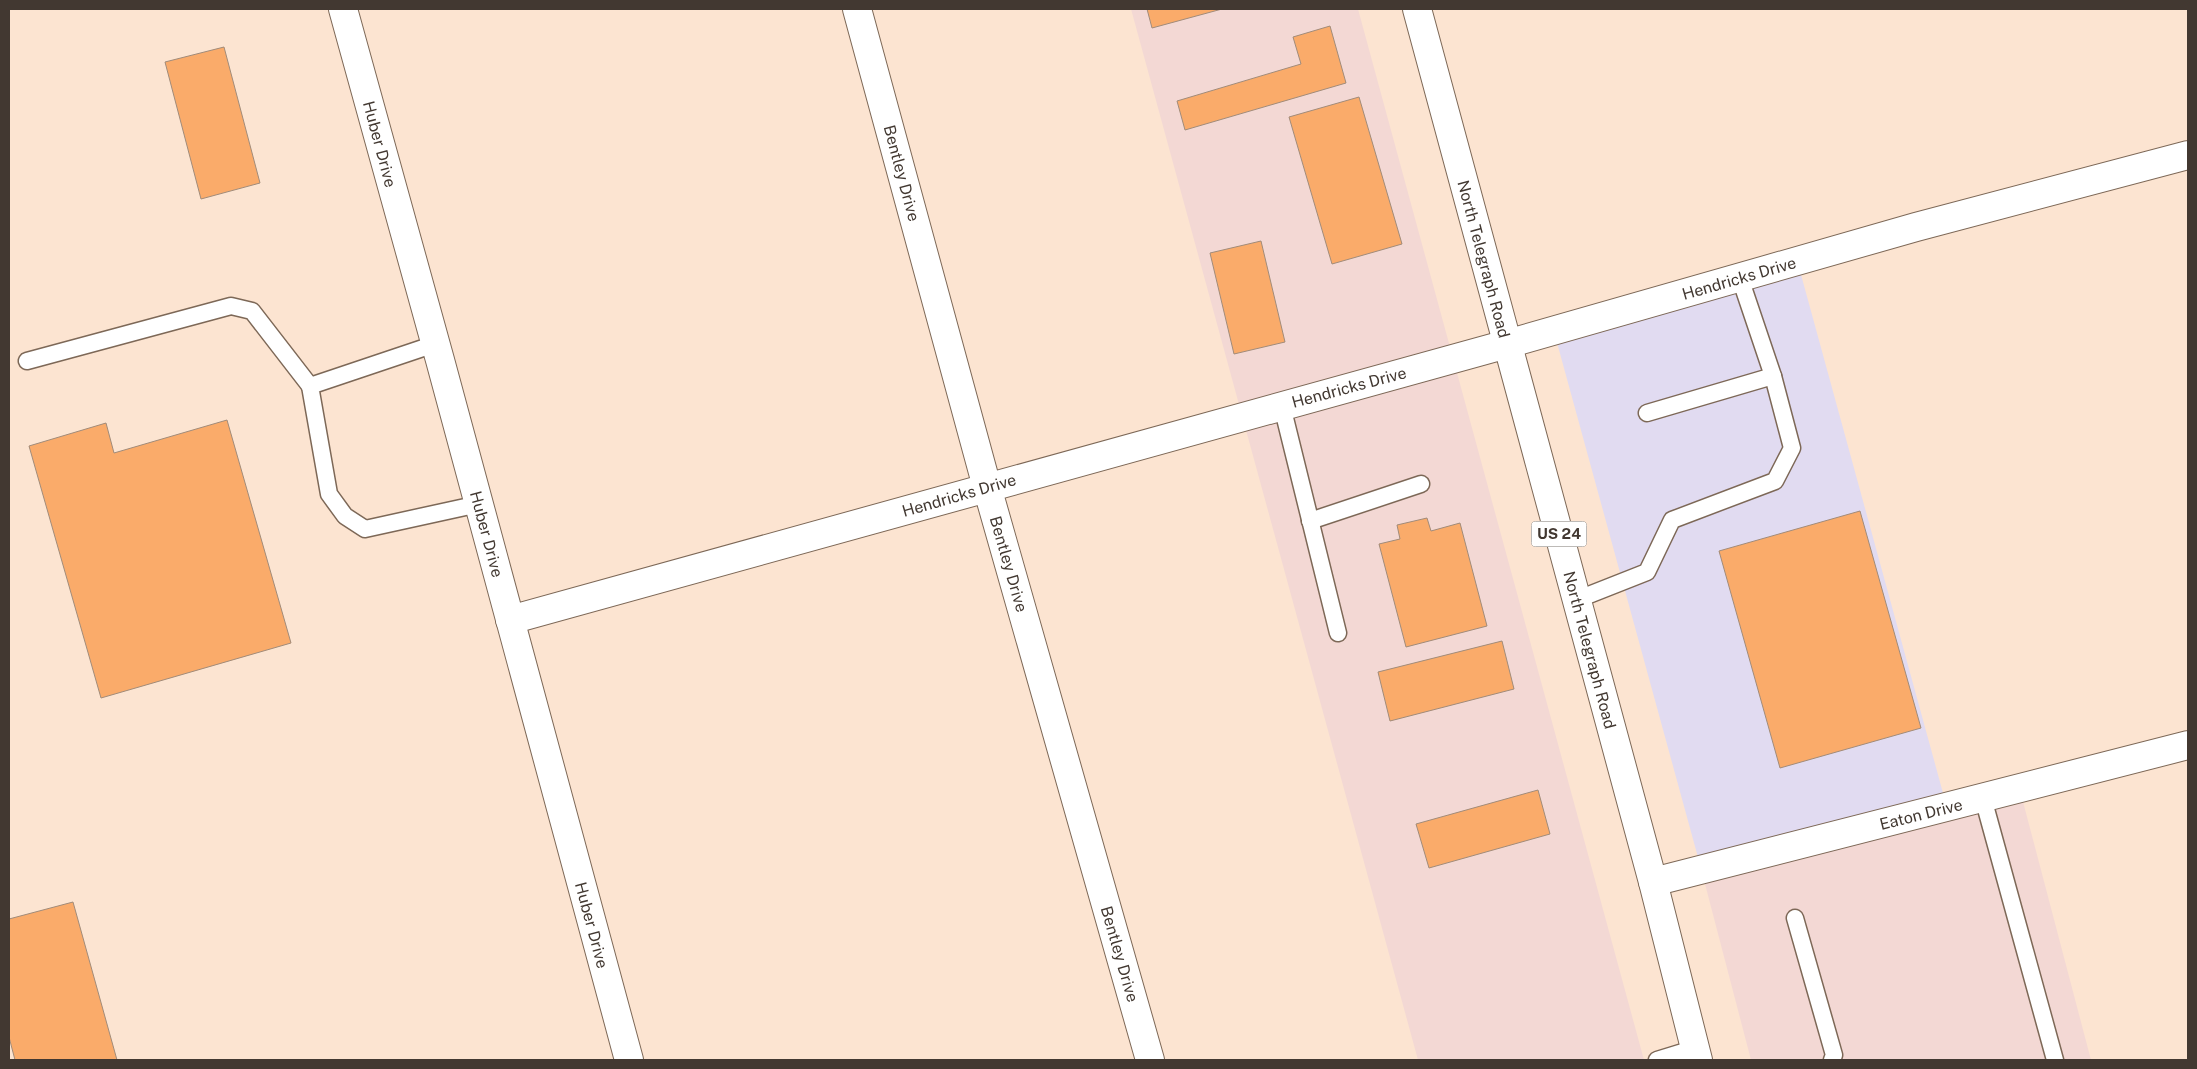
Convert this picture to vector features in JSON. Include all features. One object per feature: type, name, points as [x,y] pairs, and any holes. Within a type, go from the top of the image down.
[{"type":"street","name":"Huber Drive","points":[[342,9],[479,504],[629,1060]]},
{"type":"street","name":"Bentley Drive","points":[[857,9],[987,487],[1150,1060]]},
{"type":"street","name":"North Telegraph Road","points":[[1417,9],[1653,882],[1697,1054]]},
{"type":"street","name":"Hendricks Drive","points":[[510,620],[1507,344],[1916,228],[2188,155]]},
{"type":"street","name":"Eaton Drive","points":[[1653,882],[2188,745]]},
{"type":"lane","points":[[1576,600],[1647,572],[1672,520],[1775,481],[1792,448],[1773,376],[1740,278]]},
{"type":"lane","points":[[27,361],[231,306],[252,311],[310,386],[329,494],[345,516],[365,529],[479,504]]},
{"type":"lane","points":[[310,386],[435,344]]},
{"type":"lane","points":[[1647,413],[1773,376]]},
{"type":"lane","points":[[1282,406],[1338,633]]},
{"type":"lane","points":[[1310,521],[1421,484]]},
{"type":"lane","points":[[1983,798],[2055,1060]]},
{"type":"lane","points":[[1796,918],[1834,1055],[1832,1060]]},
{"type":"lane","points":[[1657,1060],[1697,1054]]},
{"type":"shaded area","points":[[1131,9],[1358,9],[1644,1060],[1418,1060]]},
{"type":"shaded area","points":[[1797,260],[1943,793],[1699,861],[1553,328]]},
{"type":"shaded area","points":[[2016,775],[2091,1060],[1751,1060],[1699,861],[1943,793]]},
{"type":"building","points":[[1147,9],[1222,9],[1152,28]]},
{"type":"building","points":[[1330,26],[1346,83],[1185,130],[1177,101],[1301,64],[1293,37]]},
{"type":"building","points":[[224,47],[260,183],[201,199],[165,62]]},
{"type":"building","points":[[1359,97],[1402,244],[1332,264],[1289,117]]},
{"type":"building","points":[[1261,241],[1285,342],[1234,354],[1210,253]]},
{"type":"building","points":[[227,420],[291,643],[101,698],[29,446],[106,423],[114,453]]},
{"type":"building","points":[[1860,511],[1921,728],[1780,768],[1719,551]]},
{"type":"building","points":[[1427,518],[1431,531],[1460,523],[1487,626],[1406,647],[1379,544],[1400,539],[1397,525]]},
{"type":"building","points":[[1502,641],[1514,689],[1390,721],[1378,672]]},
{"type":"building","points":[[1538,790],[1550,834],[1429,868],[1416,824]]},
{"type":"building","points":[[73,902],[117,1060],[15,1060],[9,1037],[9,919]]}]
